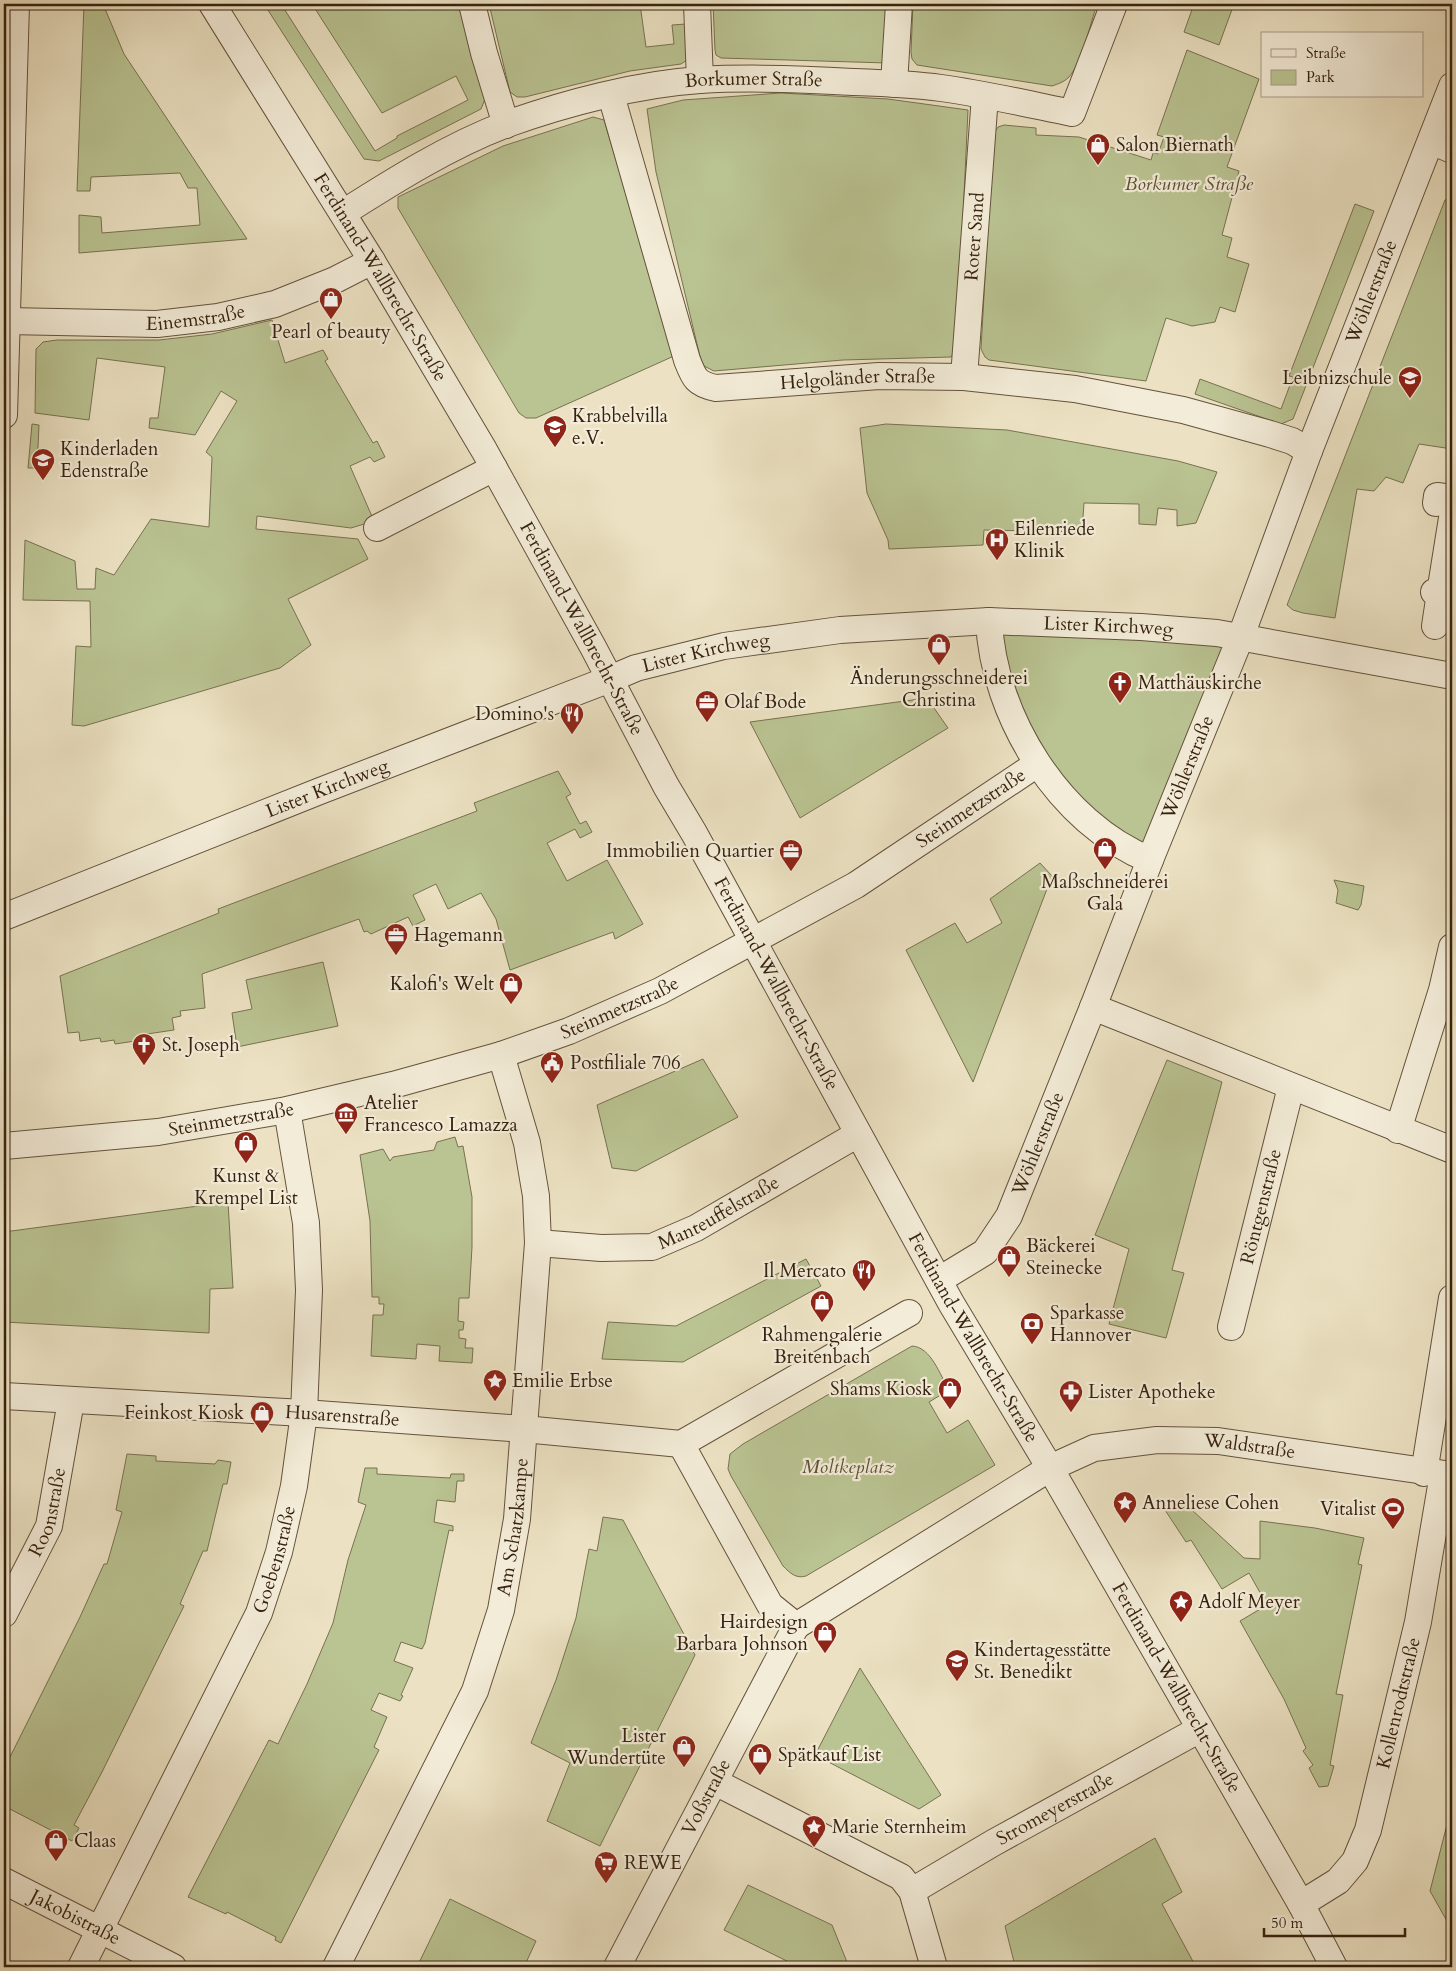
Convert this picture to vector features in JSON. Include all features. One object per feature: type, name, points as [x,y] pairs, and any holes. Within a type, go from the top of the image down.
[{"type":"street","points":[[4,415],[16,4]]},
{"type":"street","name":"Ferdinand-Wallbrecht-Straße","points":[[212,4],[343,213],[494,468],[666,786],[694,833],[939,1280],[1050,1468],[1301,1904],[1334,1967]]},
{"type":"street","points":[[472,4],[484,53],[506,125]]},
{"type":"street","points":[[697,4],[700,80]]},
{"type":"street","points":[[894,84],[899,4]]},
{"type":"street","name":"Borkumer Straße","points":[[343,213],[425,164],[467,142],[506,125],[561,107],[656,86],[700,80],[798,79],[894,84],[940,88],[1072,113],[1114,4]]},
{"type":"street","name":"Wöhlerstraße","points":[[939,1280],[985,1252],[1009,1216],[1241,636],[1309,451],[1442,146],[1452,86]]},
{"type":"street","name":"Helgoländer Straße","points":[[611,95],[687,360],[693,374],[702,385],[716,388],[880,376],[964,377],[1075,389],[1183,410],[1292,441],[1309,451]]},
{"type":"street","name":"Roter Sand","points":[[964,377],[984,96]]},
{"type":"street","name":"Einemstraße","points":[[8,320],[157,324],[218,317],[275,304],[335,280],[372,261]]},
{"type":"street","points":[[377,528],[494,468]]},
{"type":"street","points":[[1436,626],[1437,592],[1447,506]]},
{"type":"street","points":[[989,621],[990,644],[998,680],[1016,723],[1037,764],[1067,800],[1094,827],[1132,853],[1150,860]]},
{"type":"street","name":"Lister Kirchweg","points":[[4,917],[320,791],[610,680],[636,668],[724,646],[840,630],[989,621],[1141,627],[1241,636],[1452,676]]},
{"type":"street","name":"Steinmetzstraße","points":[[4,1146],[158,1132],[286,1110],[393,1085],[502,1055],[569,1031],[660,991],[856,885],[1037,764]]},
{"type":"street","points":[[1398,1130],[1442,990],[1452,948]]},
{"type":"street","points":[[1093,1007],[1452,1150]]},
{"type":"street","name":"Am Schatzkampe","points":[[336,1967],[474,1691],[502,1610],[517,1519],[538,1243],[536,1196],[528,1143],[502,1055]]},
{"type":"street","name":"Röntgenstraße","points":[[1230,1327],[1291,1087]]},
{"type":"street","name":"Goebenstraße","points":[[81,1967],[259,1613],[279,1552],[294,1486],[304,1413],[309,1290],[306,1223],[286,1110]]},
{"type":"street","name":"Manteuffelstraße","points":[[538,1243],[601,1248],[652,1247],[696,1228],[858,1134]]},
{"type":"street","name":"Kollenrodtstraße","points":[[1301,1904],[1338,1881],[1355,1861],[1368,1830],[1418,1622],[1440,1474],[1452,1298]]},
{"type":"street","points":[[910,1313],[681,1444],[770,1605],[796,1626],[1050,1468]]},
{"type":"street","name":"Husarenstraße","points":[[4,1396],[524,1428],[681,1444]]},
{"type":"street","name":"Roonstraße","points":[[4,1614],[49,1526],[71,1400]]},
{"type":"street","name":"Waldstraße","points":[[1050,1468],[1094,1448],[1157,1440],[1218,1441],[1440,1474]]},
{"type":"street","name":"Voßstraße","points":[[622,1966],[796,1626]]},
{"type":"street","name":"Stromeyerstraße","points":[[912,1891],[993,1843],[1200,1729]]},
{"type":"street","points":[[716,1782],[901,1877],[912,1891],[934,1967]]},
{"type":"street","name":"Jakobistraße","points":[[4,1881],[173,1967]]},
{"type":"green space","points":[[84,4],[103,4],[124,54],[247,239],[79,253],[79,215],[101,217],[102,233],[200,225],[197,188],[188,188],[180,173],[91,177],[90,191],[77,191]]},
{"type":"green space","points":[[264,4],[281,4],[375,151],[397,138],[397,136],[468,100],[456,76],[382,113],[312,4],[465,4],[487,94],[481,109],[379,161],[364,159]]},
{"type":"green space","points":[[489,4],[640,4],[646,47],[674,44],[672,25],[686,24],[687,60],[681,64],[630,71],[525,97],[517,97],[510,92]]},
{"type":"green space","points":[[713,4],[892,4],[887,63],[721,58],[716,55],[715,50]]},
{"type":"green space","points":[[913,4],[1097,4],[1078,63],[1069,77],[1059,84],[1052,86],[917,65],[912,59],[911,52]]},
{"type":"green space","points":[[1194,4],[1234,4],[1219,45],[1184,32]]},
{"type":"green space","points":[[1187,50],[1259,79],[1227,167],[1239,171],[1222,235],[1232,238],[1227,257],[1249,264],[1235,312],[1220,307],[1215,322],[1192,326],[1166,318],[1146,381],[989,360],[981,349],[993,135],[998,127],[1004,125],[1036,128],[1036,135],[1079,137],[1151,160],[1153,153],[1158,154],[1164,137],[1157,135]]},
{"type":"green space","points":[[781,93],[888,99],[968,110],[957,346],[951,357],[843,360],[714,371],[702,365],[656,172],[647,109],[683,100]]},
{"type":"green space","points":[[593,117],[604,120],[674,356],[536,418],[526,418],[519,413],[398,208],[398,197],[503,146]]},
{"type":"green space","points":[[1452,198],[1452,449],[1419,444],[1403,483],[1386,477],[1374,491],[1357,489],[1335,618],[1293,610],[1287,605],[1445,200]]},
{"type":"green space","points":[[1355,204],[1374,211],[1293,419],[1281,424],[1195,394],[1200,379],[1281,409],[1293,377],[1289,376]]},
{"type":"green space","points":[[272,320],[285,363],[323,350],[328,359],[325,361],[373,443],[377,441],[385,457],[374,462],[370,457],[350,466],[374,521],[351,528],[257,516],[256,529],[358,539],[368,559],[288,599],[311,645],[280,668],[84,726],[72,725],[76,646],[91,647],[90,601],[23,600],[25,540],[75,561],[77,589],[95,589],[96,568],[114,575],[151,519],[209,527],[212,457],[206,452],[237,401],[221,391],[195,435],[149,428],[150,418],[158,418],[165,367],[97,358],[89,420],[35,413],[36,349],[43,342],[57,340],[159,340],[212,334]]},
{"type":"green space","points":[[32,424],[39,425],[37,468],[28,468]]},
{"type":"green space","points":[[886,424],[1007,430],[1178,461],[1217,472],[1196,523],[1177,526],[1177,510],[1158,508],[1156,525],[1139,524],[1139,504],[1084,503],[1082,532],[984,530],[983,545],[889,549],[888,540],[867,493],[860,428]]},
{"type":"green space","points":[[989,621],[1241,636],[1150,860],[1037,764]]},
{"type":"green space","points":[[927,698],[948,728],[800,818],[750,722]]},
{"type":"green space","points":[[558,771],[571,794],[566,797],[580,824],[586,821],[592,832],[580,838],[575,829],[547,843],[567,881],[607,860],[643,924],[615,939],[613,932],[510,970],[496,919],[481,893],[448,909],[436,884],[413,895],[425,920],[413,926],[408,917],[371,934],[367,931],[364,932],[359,919],[202,974],[205,1008],[180,1011],[181,1016],[172,1018],[174,1030],[147,1034],[142,1040],[115,1044],[114,1040],[101,1042],[100,1038],[80,1041],[79,1032],[68,1033],[60,976],[219,913],[218,909],[477,811],[474,803]]},
{"type":"green space","points":[[1040,863],[1052,876],[973,1082],[906,950],[955,923],[967,943],[1002,923],[990,899]]},
{"type":"green space","points":[[1334,880],[1364,886],[1361,905],[1358,910],[1336,903],[1338,890]]},
{"type":"green space","points":[[323,962],[338,1026],[237,1047],[232,1013],[252,1009],[246,980]]},
{"type":"green space","points":[[703,1059],[738,1117],[636,1171],[612,1168],[597,1105]]},
{"type":"green space","points":[[1167,1060],[1222,1082],[1172,1270],[1184,1273],[1166,1338],[1109,1324],[1129,1249],[1095,1235]]},
{"type":"green space","points":[[455,1137],[458,1147],[463,1146],[472,1197],[469,1298],[459,1298],[458,1321],[464,1322],[463,1330],[459,1330],[459,1338],[466,1339],[465,1348],[473,1348],[472,1363],[439,1361],[440,1346],[417,1344],[416,1359],[371,1356],[373,1315],[383,1315],[384,1304],[379,1304],[379,1297],[372,1297],[370,1221],[360,1155],[383,1149],[390,1161],[393,1157],[434,1150],[437,1142]]},
{"type":"green space","points":[[228,1202],[233,1288],[210,1289],[209,1333],[4,1322],[4,1232]]},
{"type":"green space","points":[[806,1259],[821,1286],[683,1362],[602,1359],[608,1322],[676,1326]]},
{"type":"green space","name":"Moltkeplatz","points":[[912,1346],[925,1351],[930,1356],[949,1390],[929,1402],[947,1433],[968,1420],[995,1465],[806,1576],[799,1577],[793,1575],[783,1566],[731,1476],[728,1469],[730,1454],[743,1444]]},
{"type":"green space","points":[[127,1454],[156,1456],[156,1461],[215,1464],[218,1460],[231,1462],[227,1484],[223,1484],[207,1551],[203,1551],[180,1604],[184,1606],[74,1825],[79,1828],[72,1841],[4,1806],[4,1769],[80,1617],[104,1564],[107,1564],[122,1512],[116,1510]]},
{"type":"green space","points":[[365,1468],[377,1468],[377,1474],[450,1478],[451,1474],[464,1474],[464,1481],[457,1481],[455,1502],[437,1500],[434,1522],[453,1526],[453,1531],[449,1530],[425,1643],[422,1649],[401,1642],[394,1661],[413,1668],[401,1695],[403,1696],[400,1701],[379,1693],[371,1710],[387,1717],[374,1747],[379,1750],[281,1943],[275,1940],[276,1937],[227,1912],[226,1914],[188,1897],[269,1740],[278,1744],[307,1684],[333,1623],[348,1560],[366,1505],[358,1502]]},
{"type":"green space","points":[[1169,1501],[1193,1502],[1192,1510],[1244,1558],[1260,1559],[1260,1521],[1315,1528],[1364,1538],[1358,1564],[1362,1565],[1336,1694],[1343,1695],[1330,1765],[1334,1766],[1328,1786],[1319,1787],[1309,1768],[1313,1765],[1303,1751],[1306,1748],[1284,1699],[1240,1621],[1267,1605],[1249,1573],[1222,1589],[1191,1540],[1186,1542],[1165,1510]]},
{"type":"green space","points":[[603,1517],[623,1520],[695,1655],[600,1846],[547,1821],[570,1763],[531,1743],[556,1680],[576,1618],[589,1549],[597,1551]]},
{"type":"green space","points":[[860,1668],[941,1795],[919,1809],[815,1755]]},
{"type":"green space","points":[[1452,1805],[1452,1930],[1430,1891]]},
{"type":"green space","points":[[1155,1838],[1182,1892],[1162,1904],[1196,1967],[1015,1966],[1005,1926]]},
{"type":"green space","points":[[748,1885],[832,1925],[849,1967],[799,1967],[724,1930]]},
{"type":"green space","points":[[450,1899],[536,1941],[524,1967],[417,1967]]},
{"type":"place","name":"Salon Biernath","points":[[1098,166]]},
{"type":"place","name":"Pearl of beauty","points":[[331,320]]},
{"type":"place","name":"Leibnizschule","points":[[1410,399]]},
{"type":"place","name":"Krabbelvilla e.V.","points":[[555,448]]},
{"type":"place","name":"Kinderladen Edenstraße","points":[[43,481]]},
{"type":"place","name":"Eilenriede Klinik","points":[[997,561]]},
{"type":"place","name":"Änderungsschneiderei Christina","points":[[939,666]]},
{"type":"place","name":"Matthäuskirche","points":[[1120,704]]},
{"type":"place","name":"Olaf Bode","points":[[707,723]]},
{"type":"place","name":"Domino's","points":[[572,735]]},
{"type":"place","name":"Maßschneiderei Gala","points":[[1105,870]]},
{"type":"place","name":"Immobilien Quartier","points":[[791,872]]},
{"type":"place","name":"Hagemann","points":[[396,956]]},
{"type":"place","name":"Kalofi's Welt","points":[[511,1005]]},
{"type":"place","name":"St. Joseph","points":[[144,1066]]},
{"type":"place","name":"Postfiliale 706","points":[[552,1084]]},
{"type":"place","name":"Atelier Francesco Lamazza","points":[[346,1135]]},
{"type":"place","name":"Kunst & Krempel List","points":[[246,1164]]},
{"type":"place","name":"Bäckerei Steinecke","points":[[1009,1278]]},
{"type":"place","name":"Il Mercato","points":[[864,1292]]},
{"type":"place","name":"Rahmengalerie Breitenbach","points":[[822,1323]]},
{"type":"place","name":"Sparkasse Hannover","points":[[1032,1345]]},
{"type":"place","name":"Emilie Erbse","points":[[495,1402]]},
{"type":"place","name":"Shams Kiosk","points":[[950,1410]]},
{"type":"place","name":"Lister Apotheke","points":[[1071,1413]]},
{"type":"place","name":"Feinkost Kiosk","points":[[262,1434]]},
{"type":"place","name":"Anneliese Cohen","points":[[1125,1524]]},
{"type":"place","name":"Vitalist","points":[[1393,1530]]},
{"type":"place","name":"Adolf Meyer","points":[[1181,1623]]},
{"type":"place","name":"Hairdesign Barbara Johnson","points":[[825,1654]]},
{"type":"place","name":"Kindertagesstätte St. Benedikt","points":[[957,1682]]},
{"type":"place","name":"Lister Wundertüte","points":[[684,1768]]},
{"type":"place","name":"Spätkauf List","points":[[760,1776]]},
{"type":"place","name":"Marie Sternheim","points":[[814,1848]]},
{"type":"place","name":"Claas","points":[[56,1862]]},
{"type":"place","name":"REWE","points":[[606,1884]]}]
